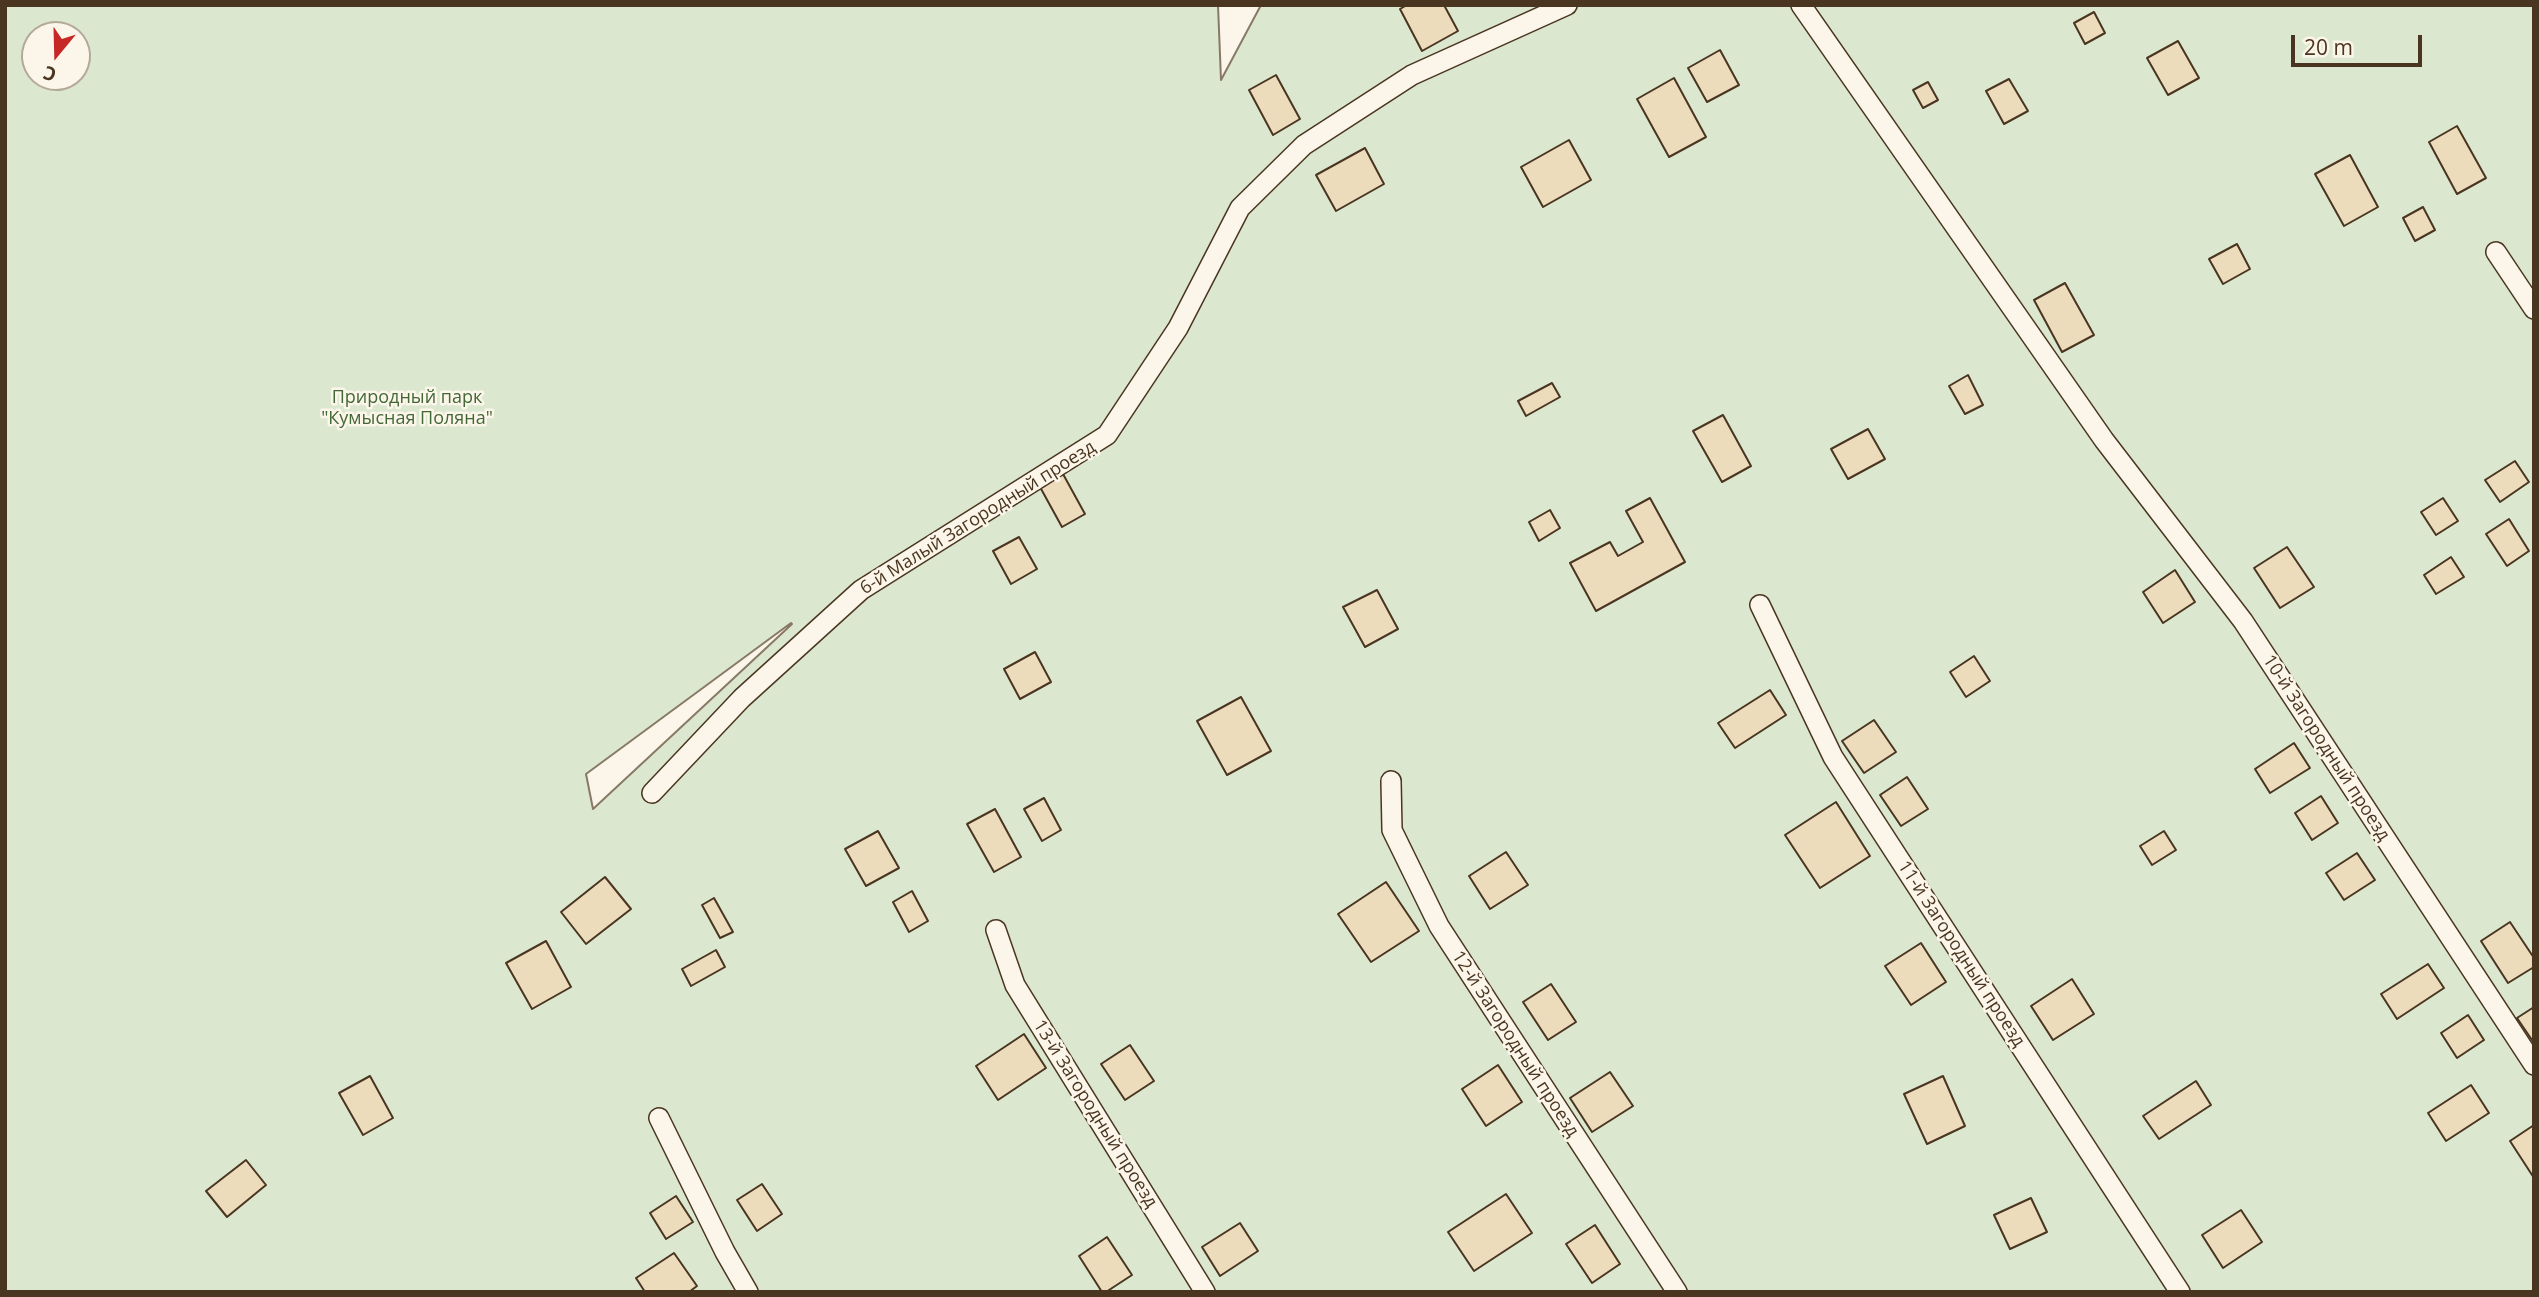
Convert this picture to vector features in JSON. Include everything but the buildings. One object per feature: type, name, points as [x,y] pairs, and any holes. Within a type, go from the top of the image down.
[{"type":"lane","name":"6-й Малый Загородный проезд","points":[[652,793],[742,698],[861,590],[1107,435],[1178,328],[1240,208],[1304,145],[1412,75],[1567,5]]},
{"type":"lane","name":"10-й Загородный проезд","points":[[1801,5],[2104,440],[2243,621],[2534,1065]]},
{"type":"lane","points":[[2496,252],[2534,309]]},
{"type":"lane","name":"11-й Загородный проезд","points":[[1759,606],[1833,757],[2180,1292]]},
{"type":"lane","name":"12-й Загородный проезд","points":[[1391,781],[1392,830],[1439,926],[1677,1292]]},
{"type":"lane","name":"13-й Загородный проезд","points":[[996,930],[1015,985],[1205,1292]]},
{"type":"lane","points":[[660,1118],[725,1252],[748,1292]]},
{"type":"green space","name":"Природный парк \"Кумысная Поляна\"","points":[[5,5],[1218,5],[1221,80],[1261,5],[2534,5],[2534,1292],[5,1292]],"holes":[[[792,624],[593,809],[586,774]]]}]
